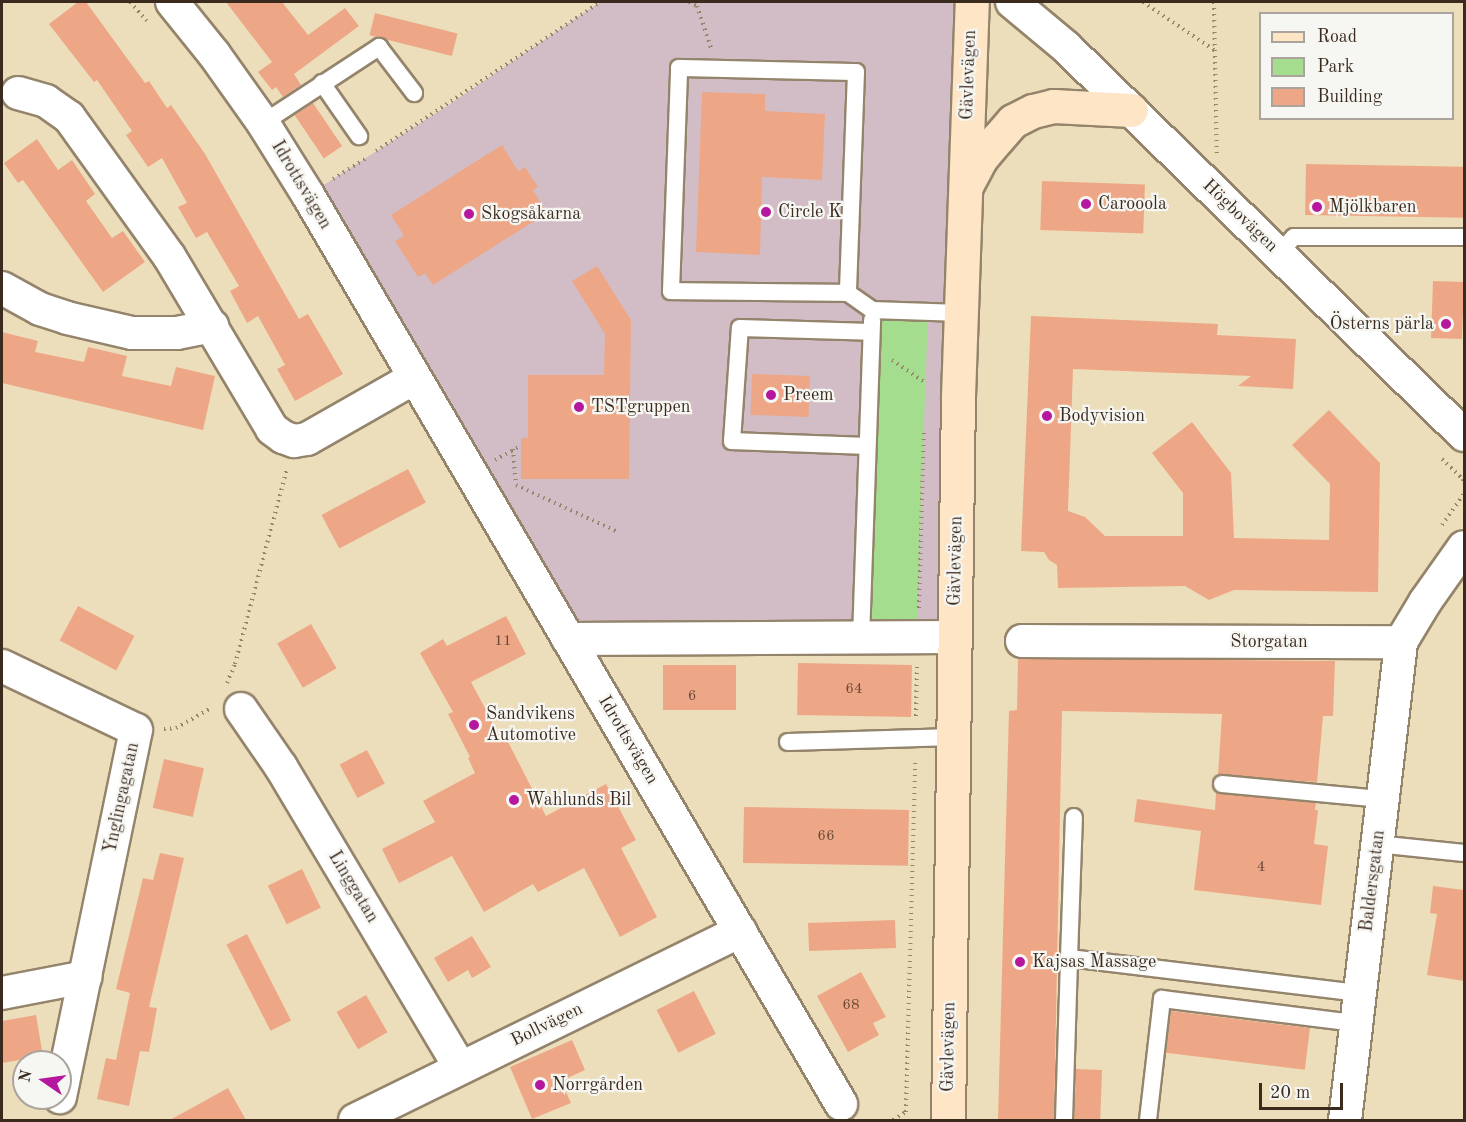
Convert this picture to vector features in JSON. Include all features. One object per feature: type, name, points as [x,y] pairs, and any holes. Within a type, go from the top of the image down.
[{"type":"main road","name":"Gävlevägen","points":[[948,1120],[961,313],[972,2]]},
{"type":"main road","points":[[966,187],[981,158],[998,138],[1013,121],[1033,111],[1053,106],[1131,110]]},
{"type":"street","name":"Idrottsvägen","points":[[172,2],[214,54],[263,123],[308,195],[841,1104]]},
{"type":"street","name":"Högbovägen","points":[[1012,2],[1066,47],[1464,435]]},
{"type":"street","points":[[18,93],[46,101],[69,117],[169,256],[272,429],[283,437],[294,441],[307,439],[414,378]]},
{"type":"street","points":[[2,288],[40,309],[132,333],[177,333],[212,326]]},
{"type":"street","points":[[1401,642],[1425,602],[1464,547]]},
{"type":"street","points":[[568,639],[955,637]]},
{"type":"street","name":"Storgatan","points":[[1022,641],[1401,642]]},
{"type":"street","name":"Baldersgatan","points":[[1345,1120],[1401,642]]},
{"type":"street","name":"Ynglingagatan","points":[[2,666],[136,730],[70,1050]]},
{"type":"street","name":"Linggatan","points":[[232,700],[281,767],[460,1067]]},
{"type":"street","name":"Bollvägen","points":[[355,1120],[404,1110],[460,1067],[740,931]]},
{"type":"street","points":[[2,993],[85,976]]},
{"type":"lane","points":[[263,123],[379,47],[414,93]]},
{"type":"lane","points":[[848,293],[856,72],[679,68],[671,291],[848,293],[872,310],[961,313]]},
{"type":"lane","points":[[322,83],[358,136]]},
{"type":"lane","points":[[1278,253],[1294,237],[1464,237]]},
{"type":"lane","points":[[861,638],[872,310]]},
{"type":"lane","points":[[867,446],[732,441],[740,328],[870,339]]},
{"type":"lane","points":[[788,742],[954,737]]},
{"type":"lane","points":[[1222,784],[1382,799]]},
{"type":"lane","points":[[1064,1120],[1074,817]]},
{"type":"lane","points":[[1377,844],[1464,854]]},
{"type":"lane","points":[[1069,958],[1358,1008]]},
{"type":"lane","points":[[1148,1120],[1161,999],[1358,1008]]},
{"type":"path","points":[[308,195],[447,106],[600,2]]},
{"type":"path","points":[[689,2],[697,6],[718,68]]},
{"type":"path","points":[[1143,2],[1214,50]]},
{"type":"path","points":[[870,339],[926,383]]},
{"type":"path","points":[[136,730],[176,728],[216,705],[232,700],[235,664],[294,441]]},
{"type":"path","points":[[518,447],[513,448],[516,484],[618,532]]},
{"type":"path","points":[[1438,454],[1463,479],[1464,484]]},
{"type":"path","points":[[1438,531],[1464,494]]},
{"type":"shaded area","points":[[600,2],[972,2],[955,637],[568,639],[308,195],[447,106]]},
{"type":"green space","points":[[872,310],[928,312],[917,640],[861,638]]},
{"type":"building","points":[[78,2],[86,2],[145,83],[149,81],[167,108],[171,105],[205,154],[299,319],[308,314],[343,374],[295,401],[277,369],[285,365],[258,316],[247,323],[230,291],[239,286],[207,232],[196,238],[178,207],[187,203],[162,158],[148,167],[126,135],[132,131],[97,80],[94,82],[49,24]]},
{"type":"building","points":[[226,2],[282,2],[308,35],[345,8],[359,26],[294,74],[301,85],[283,97],[276,87],[272,90],[258,72],[272,62]]},
{"type":"building","points":[[375,13],[457,34],[452,56],[369,35]]},
{"type":"building","points":[[702,92],[765,94],[765,111],[825,114],[822,180],[762,177],[760,255],[696,252]]},
{"type":"building","points":[[313,103],[342,146],[324,158],[295,115]]},
{"type":"building","points":[[37,139],[58,170],[72,160],[95,194],[86,201],[112,238],[123,231],[145,262],[103,292],[23,180],[18,183],[4,163]]},
{"type":"building","name":"Skogsåkarna","points":[[502,145],[518,171],[525,167],[538,187],[533,190],[547,213],[433,285],[425,273],[418,277],[395,241],[404,236],[391,215]]},
{"type":"building","points":[[1306,164],[1464,167],[1463,218],[1305,215]]},
{"type":"building","points":[[1042,181],[1145,185],[1143,234],[1040,230]]},
{"type":"building","name":"TSTgruppen","points":[[597,266],[631,320],[629,479],[521,479],[521,438],[528,438],[528,375],[604,375],[605,334],[572,281]]},
{"type":"building","name":"Österns pärla","points":[[1433,281],[1464,282],[1462,339],[1431,338]]},
{"type":"building","points":[[1031,316],[1218,324],[1217,335],[1296,339],[1293,389],[1238,386],[1251,376],[1073,369],[1068,511],[1085,517],[1105,536],[1183,536],[1183,493],[1152,453],[1192,422],[1231,473],[1234,538],[1329,540],[1330,484],[1292,445],[1329,410],[1380,463],[1378,592],[1234,590],[1209,600],[1185,586],[1058,588],[1057,565],[1049,560],[1044,552],[1021,551]]},
{"type":"building","points":[[2,332],[38,341],[35,352],[84,362],[88,347],[127,356],[122,376],[171,386],[176,367],[215,376],[203,430],[2,383]]},
{"type":"building","points":[[752,374],[810,376],[809,417],[751,415]]},
{"type":"building","points":[[408,469],[426,503],[339,549],[321,515]]},
{"type":"building","points":[[78,606],[135,636],[116,670],[60,640]]},
{"type":"building","points":[[506,616],[526,654],[471,682],[502,740],[506,738],[546,816],[606,784],[636,840],[621,848],[657,917],[620,937],[584,868],[538,892],[533,884],[484,912],[452,856],[399,883],[382,849],[435,822],[423,801],[475,773],[468,758],[470,757],[448,714],[453,712],[420,653],[443,639],[447,646]]},
{"type":"building","points":[[311,624],[336,668],[303,688],[277,644]]},
{"type":"building","points":[[1018,658],[1335,661],[1333,716],[1323,716],[1317,782],[1218,775],[1222,714],[1062,711],[1054,1120],[998,1120],[1009,711],[1017,710]]},
{"type":"building","points":[[798,663],[912,665],[911,717],[797,715]]},
{"type":"building","points":[[663,665],[736,665],[736,710],[663,710]]},
{"type":"building","points":[[367,750],[385,784],[357,798],[340,765]]},
{"type":"building","points":[[164,759],[204,768],[193,817],[153,808]]},
{"type":"building","points":[[1216,793],[1316,803],[1315,810],[1318,810],[1314,844],[1328,846],[1321,905],[1194,890],[1201,831],[1134,822],[1137,799],[1215,810]]},
{"type":"building","points":[[744,807],[909,810],[908,866],[743,863]]},
{"type":"building","points":[[160,853],[184,858],[149,1007],[157,1008],[149,1052],[140,1051],[129,1106],[97,1099],[106,1058],[116,1060],[130,993],[116,989],[143,878],[153,880]]},
{"type":"building","points":[[302,869],[321,908],[287,924],[268,886]]},
{"type":"building","points":[[1433,886],[1464,890],[1464,981],[1427,975],[1437,914],[1430,913]]},
{"type":"building","points":[[895,920],[896,948],[809,951],[808,923]]},
{"type":"building","points":[[247,934],[291,1020],[271,1031],[227,944]]},
{"type":"building","points":[[472,936],[491,967],[472,978],[468,970],[448,982],[434,958]]},
{"type":"building","points":[[861,972],[886,1017],[873,1023],[879,1035],[848,1052],[817,996]]},
{"type":"building","points":[[694,991],[716,1034],[678,1053],[657,1010]]},
{"type":"building","points":[[366,995],[388,1032],[358,1049],[337,1012]]},
{"type":"building","points":[[1171,1011],[1310,1028],[1305,1070],[1166,1053]]},
{"type":"building","points":[[36,1015],[42,1050],[12,1050],[12,1061],[2,1063],[2,1021]]},
{"type":"building","name":"Norrgården","points":[[572,1040],[585,1070],[561,1081],[571,1103],[532,1119],[510,1067]]},
{"type":"building","points":[[1076,1069],[1102,1070],[1100,1120],[1074,1120]]},
{"type":"building","points":[[228,1088],[246,1120],[170,1120]]},
{"type":"place","name":"Carooola","points":[[1086,204]]},
{"type":"place","name":"Mjölkbaren","points":[[1317,207]]},
{"type":"place","name":"Circle K","points":[[766,212]]},
{"type":"place","name":"Skogsåkarna","points":[[469,214]]},
{"type":"place","name":"Österns pärla","points":[[1446,324]]},
{"type":"place","name":"Preem","points":[[771,395]]},
{"type":"place","name":"TSTgruppen","points":[[579,407]]},
{"type":"place","name":"Bodyvision","points":[[1047,416]]},
{"type":"place","name":"Sandvikens Automotive","points":[[474,725]]},
{"type":"place","name":"Wahlunds Bil","points":[[514,800]]},
{"type":"place","name":"Kajsas Massage","points":[[1020,962]]},
{"type":"place","name":"Norrgården","points":[[540,1085]]}]
